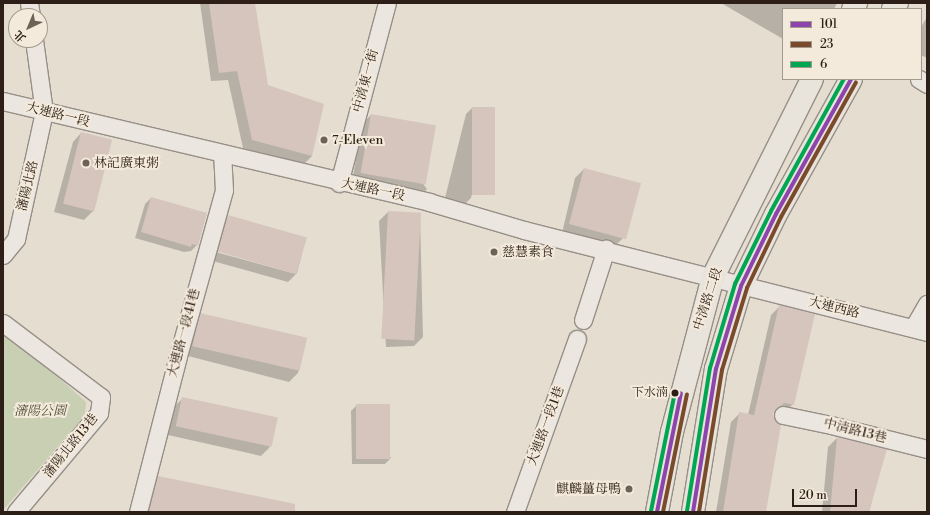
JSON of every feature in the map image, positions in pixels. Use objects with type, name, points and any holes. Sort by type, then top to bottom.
[{"type":"main road","name":"中清路二段","points":[[657,512],[675,419],[712,277],[811,80]]},
{"type":"main road","points":[[693,512],[716,369],[741,286],[776,214],[850,80]]},
{"type":"street","name":"中清東一街","points":[[339,183],[387,3]]},
{"type":"street","points":[[35,48],[44,112]]},
{"type":"street","name":"大連路一段","points":[[3,101],[339,183],[429,202],[524,230],[606,249],[741,286]]},
{"type":"street","name":"瀋陽北路","points":[[3,255],[16,239],[44,112]]},
{"type":"street","name":"大連路一段41巷","points":[[138,512],[180,348],[224,190],[222,154]]},
{"type":"street","points":[[583,320],[606,249]]},
{"type":"street","name":"大連西路","points":[[741,286],[920,330]]},
{"type":"street","points":[[920,330],[927,304]]},
{"type":"street","name":"瀋陽北路13巷","points":[[3,323],[101,397],[99,413],[16,512]]},
{"type":"street","name":"大連路一段1巷","points":[[515,512],[577,339]]},
{"type":"street","name":"中清路13巷","points":[[783,416],[831,424],[927,449]]},
{"type":"green space","name":"瀋陽公園","points":[[3,328],[86,402],[85,415],[3,510]]},
{"type":"building","points":[[209,3],[255,3],[268,85],[324,104],[312,156],[252,140],[237,71],[219,73]]},
{"type":"building","points":[[472,107],[495,107],[495,195],[472,195]]},
{"type":"building","points":[[371,114],[436,125],[426,185],[361,173]]},
{"type":"building","points":[[81,132],[112,140],[94,212],[63,204]]},
{"type":"building","points":[[584,168],[641,183],[626,239],[569,224]]},
{"type":"building","points":[[151,197],[207,213],[198,246],[192,244],[191,247],[141,232]]},
{"type":"building","points":[[388,211],[421,213],[414,341],[381,339]]},
{"type":"building","points":[[228,215],[307,238],[296,274],[218,252]]},
{"type":"building","points":[[779,305],[815,314],[794,405],[784,403],[773,413],[774,418],[781,425],[766,512],[723,512],[739,412],[754,415]]},
{"type":"building","points":[[200,313],[307,338],[300,371],[192,346]]},
{"type":"building","points":[[182,397],[278,417],[272,447],[176,426]]},
{"type":"building","points":[[356,404],[390,404],[390,459],[356,459]]},
{"type":"building","points":[[837,437],[887,449],[869,512],[830,512]]},
{"type":"building","points":[[158,476],[295,504],[295,512],[149,512]]},
{"type":"transit line","name":"6","points":[[687,511],[710,368],[735,284],[771,211],[843,80]]},
{"type":"transit line","name":"101","points":[[693,512],[716,369],[741,286],[776,214],[850,80]]},
{"type":"transit line","name":"23","points":[[699,512],[722,370],[747,288],[781,217],[856,82]]},
{"type":"transit line","name":"6","points":[[651,511],[675,392]]},
{"type":"transit line","name":"101","points":[[657,512],[681,393]]},
{"type":"transit line","name":"23","points":[[663,512],[687,394]]},
{"type":"place","name":"7-Eleven","points":[[324,140]]},
{"type":"place","name":"林記廣東粥","points":[[86,163]]},
{"type":"place","name":"慈慧素食","points":[[494,252]]},
{"type":"place","name":"下水湳","points":[[675,393]]},
{"type":"place","name":"麒麟薑母鴨","points":[[629,489]]}]
